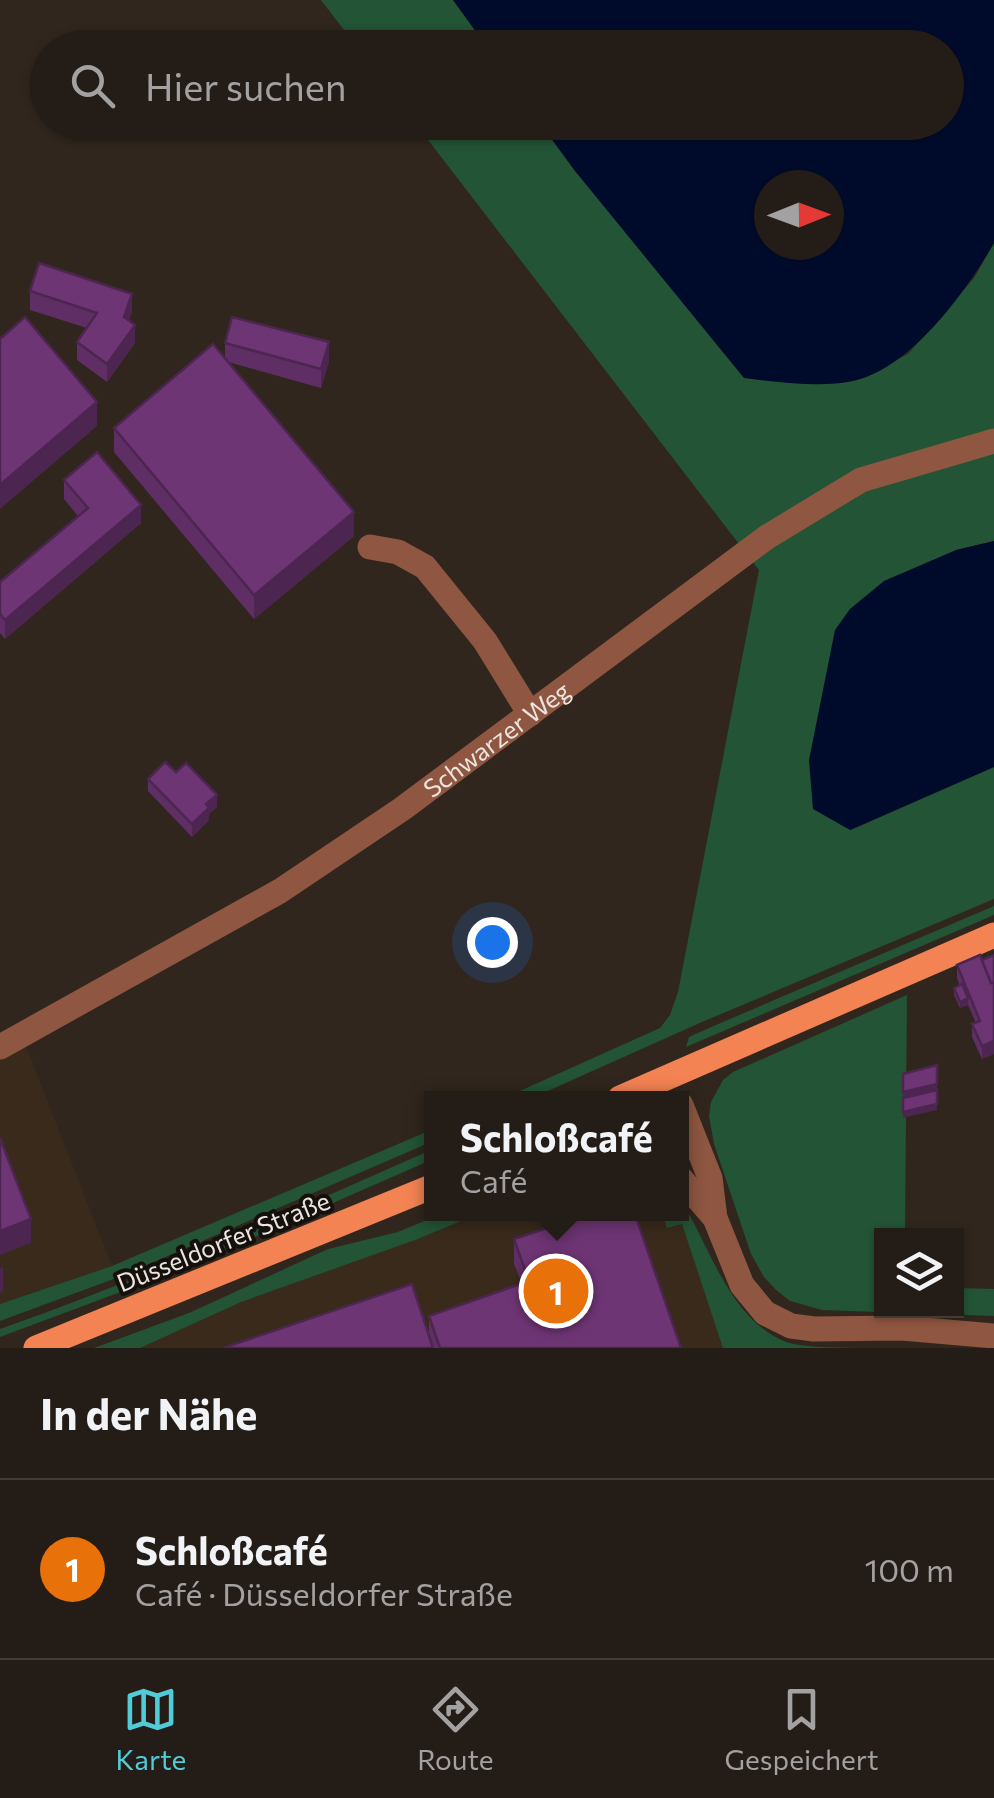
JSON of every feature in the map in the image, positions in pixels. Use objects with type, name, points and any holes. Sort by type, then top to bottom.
[{"type":"main road","points":[[679,1091],[994,935]]},
{"type":"main road","name":"Düsseldorfer Straße","points":[[36,1348],[424,1190]]},
{"type":"street","name":"Schwarzer Weg","points":[[0,1046],[280,891],[402,810],[766,537],[861,480],[994,441]]},
{"type":"street","points":[[370,547],[398,552],[425,567],[485,641],[530,714]]},
{"type":"street","points":[[689,1130],[710,1178],[715,1218],[742,1285],[765,1312],[791,1326],[814,1330],[902,1328],[994,1336]]},
{"type":"street","points":[[689,1188],[715,1218]]},
{"type":"shaded area","points":[[26,1046],[112,1266],[0,1304],[0,1059]]},
{"type":"shaded area","points":[[441,1221],[683,1221],[746,1345],[784,1348],[117,1348]]},
{"type":"green space","points":[[321,0],[453,0],[475,30],[344,30]]},
{"type":"green space","points":[[428,140],[552,140],[575,171],[854,381],[908,354],[974,278],[994,243],[994,541],[956,550],[851,830],[994,767],[994,899],[548,1091],[520,1091],[660,1028],[670,1015],[678,992],[759,570]]},
{"type":"green space","points":[[994,906],[994,915],[686,1047],[689,1037]]},
{"type":"green space","points":[[907,995],[905,1228],[874,1228],[874,1312],[822,1310],[790,1301],[764,1277],[751,1254],[714,1144],[709,1116],[711,1102],[723,1080],[733,1072]]},
{"type":"green space","points":[[424,1133],[424,1145],[119,1277],[0,1321],[0,1304],[112,1266]]},
{"type":"green space","points":[[424,1153],[424,1163],[182,1269],[0,1337],[0,1329],[271,1220]]},
{"type":"green space","points":[[689,1215],[736,1300],[767,1332],[794,1344],[856,1348],[723,1348],[682,1224],[667,1228],[664,1221],[689,1221]]},
{"type":"green space","points":[[424,1221],[461,1221],[241,1302],[140,1348],[94,1348],[189,1313],[328,1249],[398,1232]]},
{"type":"green space","points":[[964,1288],[994,1289],[994,1316],[964,1315]]},
{"type":"water","points":[[453,0],[994,0],[994,243],[968,284],[915,345],[874,374],[827,384],[744,378],[552,140],[964,140],[964,30],[475,30]]},
{"type":"water","points":[[994,541],[994,767],[850,830],[813,809],[809,760],[835,630],[850,609],[884,581],[956,550]]},
{"type":"building","points":[[39,263],[132,294],[124,317],[135,325],[107,364],[77,342],[97,313],[30,291]]},
{"type":"building","points":[[25,317],[97,402],[0,485],[0,339]]},
{"type":"building","points":[[232,317],[329,342],[321,369],[225,343]]},
{"type":"building","points":[[213,344],[354,512],[254,595],[114,428]]},
{"type":"building","points":[[97,452],[141,505],[5,620],[0,614],[0,582],[88,508],[64,480]]},
{"type":"building","points":[[165,762],[176,772],[186,763],[217,795],[192,824],[148,779]]},
{"type":"building","points":[[980,955],[991,983],[994,982],[994,1041],[982,1046],[972,1024],[980,1021],[957,965]]},
{"type":"building","points":[[994,955],[994,982],[991,983],[982,960]]},
{"type":"building","points":[[962,984],[968,998],[960,1002],[954,988]]},
{"type":"building","points":[[937,1065],[937,1084],[903,1092],[903,1074]]},
{"type":"building","points":[[937,1090],[937,1104],[903,1112],[903,1098]]},
{"type":"building","points":[[0,1138],[31,1219],[0,1231]]},
{"type":"building","points":[[569,1221],[637,1221],[681,1348],[440,1348],[429,1316],[529,1281],[514,1239]]},
{"type":"building","points":[[412,1284],[433,1348],[223,1348]]},
{"type":"place","name":"Schloßcafé","points":[[556,1291]]}]
